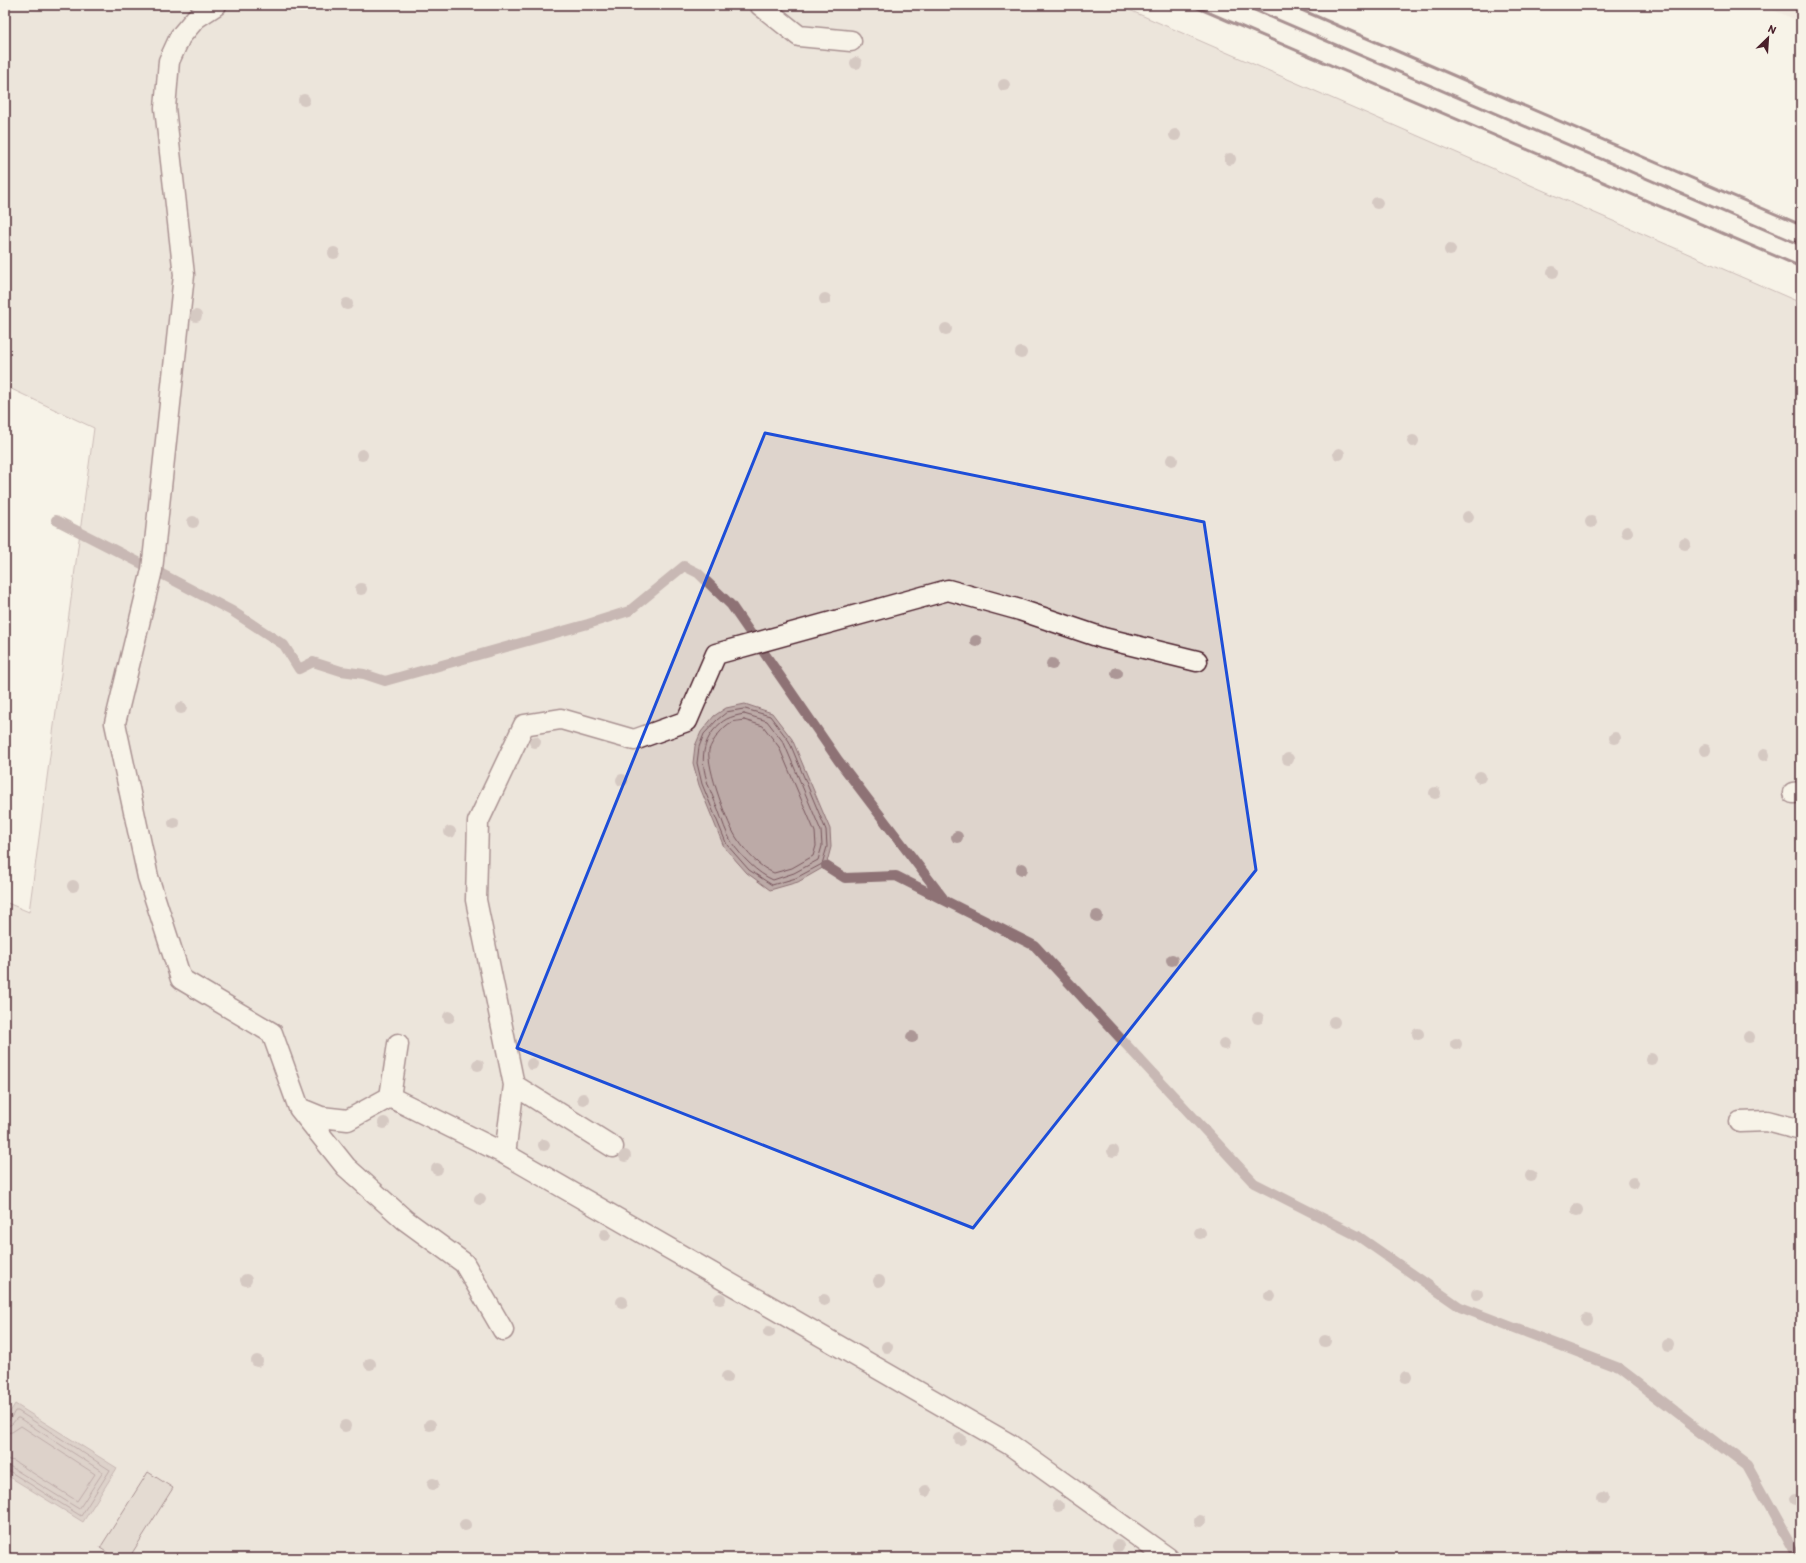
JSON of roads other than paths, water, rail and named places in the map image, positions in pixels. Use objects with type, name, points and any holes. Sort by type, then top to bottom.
[{"type":"lane","points":[[216,5],[196,18],[180,37],[169,61],[165,108],[184,275],[152,570],[115,722],[148,877],[181,979],[272,1033],[299,1108],[346,1167],[405,1220],[464,1263],[502,1330]]},
{"type":"lane","points":[[760,5],[799,36],[850,41]]},
{"type":"lane","points":[[505,1154],[514,1086],[476,900],[478,822],[524,725],[561,719],[634,740],[687,722],[716,654],[948,590],[1020,610],[1103,638],[1197,661]]},
{"type":"lane","points":[[390,1097],[398,1044]]},
{"type":"lane","points":[[514,1086],[613,1147]]},
{"type":"lane","points":[[299,1108],[321,1117],[348,1120],[390,1097]]},
{"type":"lane","points":[[390,1097],[505,1154],[1009,1444],[1168,1558]]},
{"type":"lane","points":[[1740,1122],[1767,1121],[1801,1130]]},
{"type":"water","points":[[745,704],[772,713],[792,739],[830,829],[831,847],[826,866],[798,882],[770,890],[747,873],[724,847],[699,785],[693,763],[695,746],[701,732],[714,716],[726,708]]},
{"type":"water","points":[[15,1404],[117,1468],[83,1522],[5,1474],[5,1420]]},
{"type":"waterway","points":[[56,520],[148,567]]},
{"type":"waterway","points":[[158,572],[232,611],[284,645],[299,669],[313,662],[341,671],[364,674],[385,681],[629,611],[684,566],[698,573],[731,605],[838,760],[943,898]]},
{"type":"waterway","points":[[826,866],[845,878],[896,876],[1035,946],[1254,1183],[1358,1236],[1460,1307],[1619,1368],[1747,1466],[1798,1558]]},
{"type":"railway","points":[[1191,5],[1801,267]]},
{"type":"railway","points":[[1243,5],[1801,245]]},
{"type":"railway","points":[[1290,5],[1801,225]]}]
